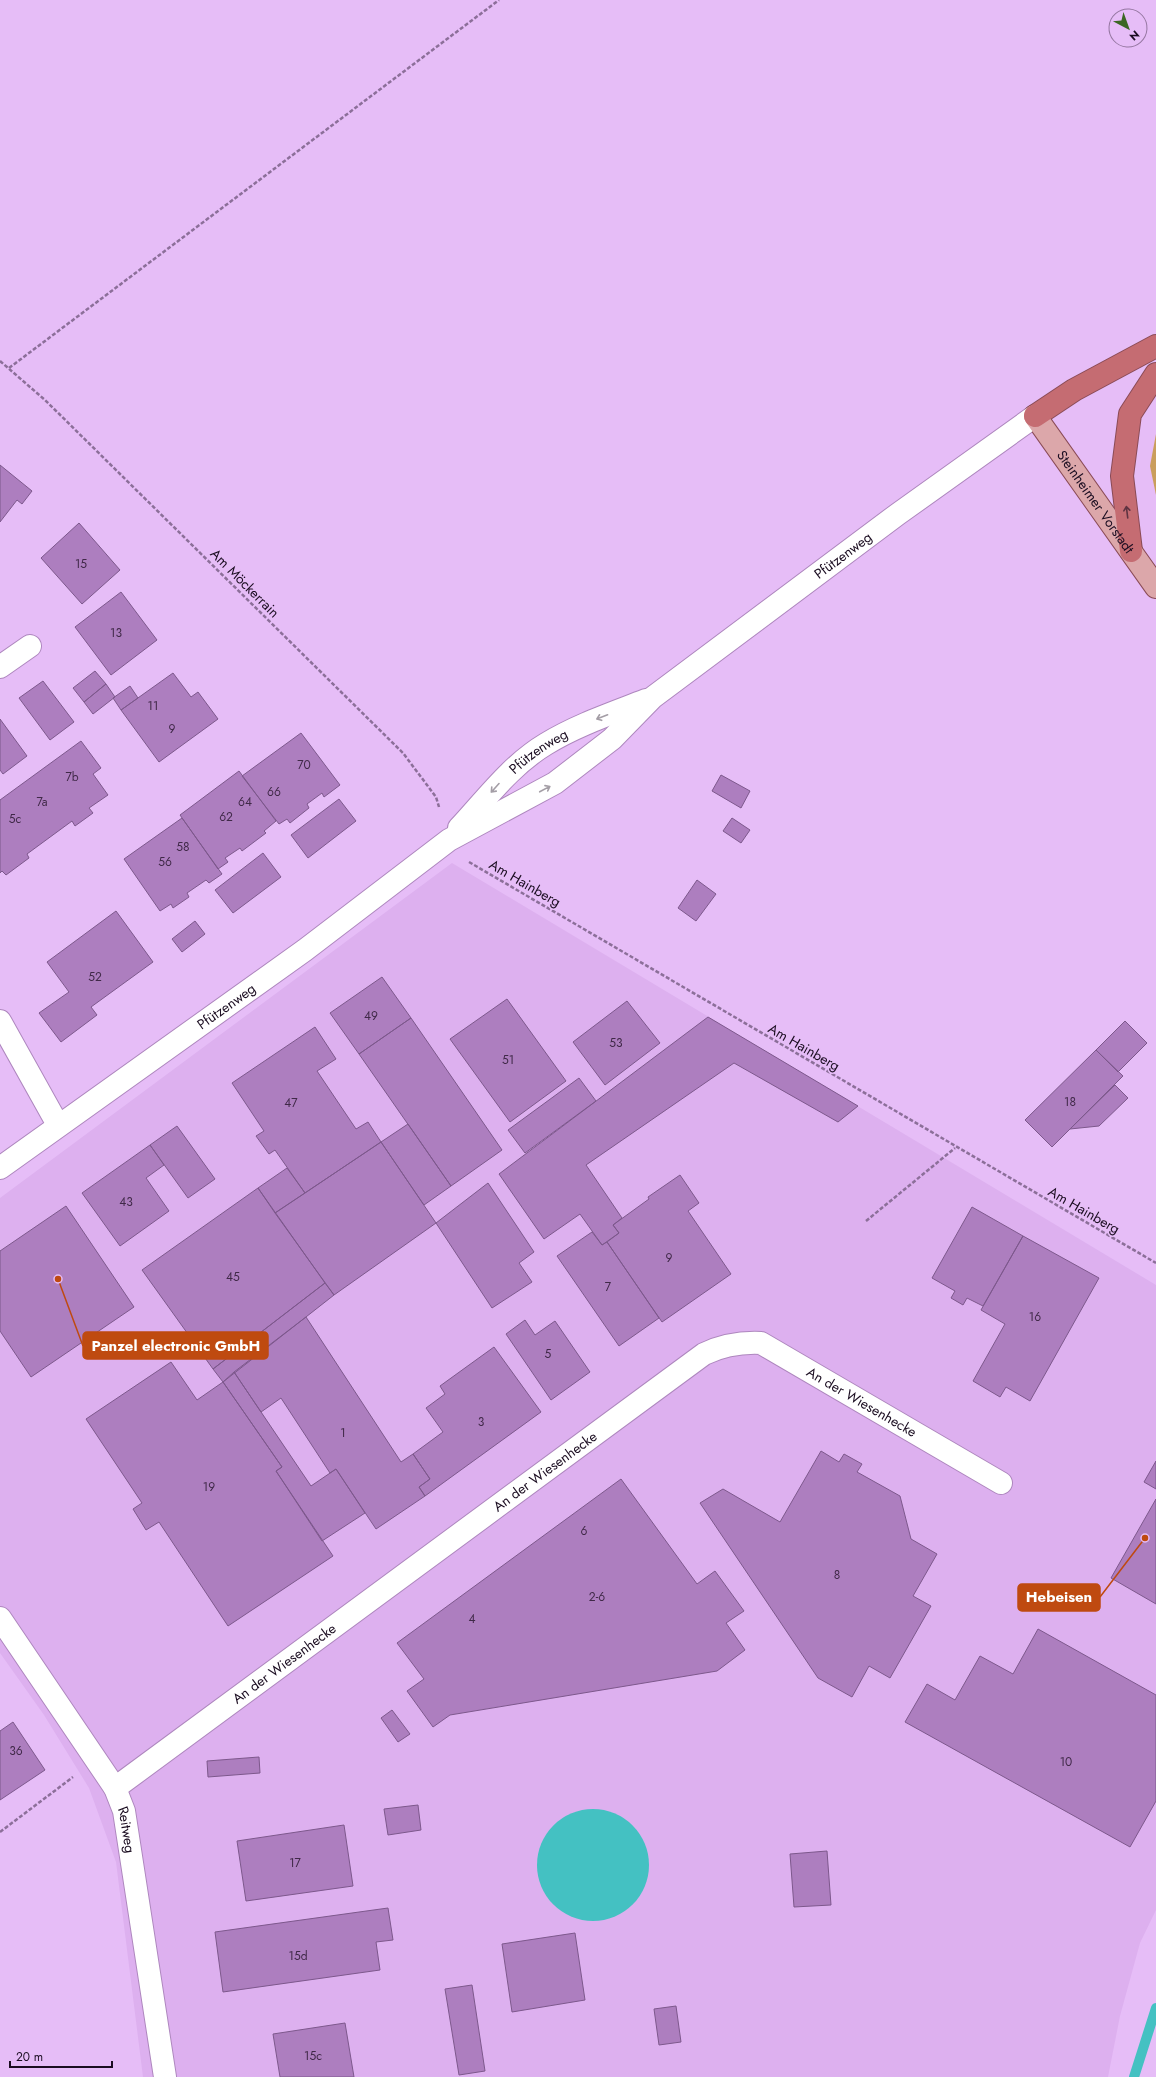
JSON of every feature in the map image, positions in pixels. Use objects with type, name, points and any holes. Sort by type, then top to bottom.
[{"type":"highway","points":[[1035,416],[1074,390],[1156,346]]},
{"type":"highway","points":[[1131,550],[1122,476],[1130,414],[1156,374]]},
{"type":"main road","name":"Steinheimer Vorstadt","points":[[1035,416],[1156,587]]},
{"type":"street","name":"Pfützenweg","points":[[0,1168],[58,1125],[305,950],[448,840],[555,784],[612,739],[652,698],[898,514],[1035,416]]},
{"type":"street","points":[[0,666],[30,646]]},
{"type":"street","name":"Pfützenweg","points":[[448,840],[509,773],[546,744],[590,722],[652,698]]},
{"type":"street","points":[[0,1021],[58,1125]]},
{"type":"street","name":"An der Wiesenhecke","points":[[115,1788],[704,1354],[723,1346],[746,1343],[760,1344],[1002,1483]]},
{"type":"street","name":"Reitweg","points":[[0,1618],[115,1788],[124,1812],[165,2077]]},
{"type":"path","points":[[9,368],[499,0]]},
{"type":"path","name":"Am Möckerrain","points":[[0,361],[45,400],[403,753],[436,797],[448,840]]},
{"type":"path","name":"Am Hainberg","points":[[448,840],[475,866],[955,1148],[1156,1263]]},
{"type":"path","points":[[866,1221],[955,1148]]},
{"type":"path","points":[[0,1832],[97,1760]]},
{"type":"shaded area","points":[[1156,434],[1156,495],[1150,466]]},
{"type":"shaded area","points":[[452,863],[1156,1285],[1156,1910],[1140,1943],[1120,2016],[1108,2077],[143,2077],[116,1862],[89,1788],[44,1715],[0,1653],[0,1198]]},
{"type":"shaded area","points":[[593,1809],[614,1813],[633,1825],[645,1844],[649,1865],[645,1886],[633,1905],[614,1917],[593,1921],[572,1917],[553,1905],[541,1886],[537,1865],[541,1844],[553,1825],[572,1813]]},
{"type":"building","points":[[0,465],[32,491],[22,504],[17,500],[0,522]]},
{"type":"building","points":[[79,523],[120,570],[82,604],[41,558]]},
{"type":"building","points":[[121,592],[157,640],[111,675],[75,627]]},
{"type":"building","points":[[95,671],[106,684],[84,702],[73,688]]},
{"type":"building","points":[[173,673],[191,697],[198,692],[218,719],[159,762],[121,710]]},
{"type":"building","points":[[43,681],[74,722],[50,740],[19,698]]},
{"type":"building","points":[[106,684],[115,697],[93,714],[84,702]]},
{"type":"building","points":[[130,686],[138,698],[121,710],[113,698]]},
{"type":"building","points":[[0,719],[27,756],[3,774],[0,770]]},
{"type":"building","points":[[301,733],[340,785],[324,797],[322,793],[307,804],[309,808],[290,823],[287,819],[279,824],[242,776]]},
{"type":"building","points":[[81,741],[101,768],[93,774],[108,795],[89,808],[93,813],[75,826],[72,821],[27,854],[29,858],[6,875],[2,871],[0,873],[0,800]]},
{"type":"building","points":[[239,771],[276,821],[264,831],[266,833],[242,851],[240,848],[225,858],[228,862],[218,869],[180,815]]},
{"type":"building","points":[[721,775],[750,791],[741,808],[712,791]]},
{"type":"building","points":[[339,799],[356,821],[308,858],[291,835]]},
{"type":"building","points":[[182,818],[222,874],[209,883],[206,880],[187,893],[189,897],[173,908],[171,904],[160,911],[124,859]]},
{"type":"building","points":[[732,818],[750,830],[741,843],[723,831]]},
{"type":"building","points":[[263,853],[281,877],[233,913],[215,890]]},
{"type":"building","points":[[697,880],[716,894],[696,921],[678,908]]},
{"type":"building","points":[[116,911],[153,962],[91,1007],[97,1015],[61,1042],[39,1013],[69,992],[47,962]]},
{"type":"building","points":[[195,921],[205,934],[182,952],[172,939]]},
{"type":"building","points":[[382,977],[411,1018],[359,1054],[330,1013]]},
{"type":"building","points":[[507,999],[566,1081],[510,1122],[450,1039]]},
{"type":"building","points":[[627,1001],[660,1043],[605,1085],[573,1042]]},
{"type":"building","points":[[708,1017],[858,1106],[838,1122],[734,1063],[586,1165],[622,1218],[613,1225],[619,1233],[602,1245],[580,1214],[544,1239],[499,1174]]},
{"type":"building","points":[[411,1018],[502,1150],[451,1186],[359,1054]]},
{"type":"building","points":[[1125,1021],[1147,1043],[1118,1072],[1096,1050]]},
{"type":"building","points":[[315,1027],[336,1059],[317,1071],[356,1129],[368,1122],[381,1142],[305,1193],[275,1150],[269,1154],[256,1136],[264,1131],[232,1083]]},
{"type":"building","points":[[1096,1050],[1123,1076],[1052,1147],[1025,1120]]},
{"type":"building","points":[[579,1078],[596,1101],[525,1153],[508,1130]]},
{"type":"building","points":[[1115,1085],[1128,1098],[1099,1126],[1070,1129]]},
{"type":"building","points":[[408,1124],[451,1186],[424,1205],[381,1142]]},
{"type":"building","points":[[177,1126],[215,1179],[188,1198],[150,1145]]},
{"type":"building","points":[[381,1142],[436,1223],[334,1295],[275,1213]]},
{"type":"building","points":[[150,1145],[164,1165],[146,1178],[169,1211],[120,1246],[82,1193]]},
{"type":"building","points":[[287,1168],[305,1193],[275,1213],[258,1188]]},
{"type":"building","points":[[680,1175],[699,1203],[688,1211],[731,1274],[662,1322],[607,1242],[619,1233],[613,1225],[649,1199],[648,1197]]},
{"type":"building","points":[[488,1183],[534,1252],[519,1263],[532,1282],[492,1308],[436,1223]]},
{"type":"building","points":[[258,1188],[325,1283],[213,1369],[142,1270]]},
{"type":"building","points":[[66,1206],[134,1307],[31,1377],[0,1331],[0,1251]]},
{"type":"building","points":[[972,1207],[1023,1236],[983,1306],[967,1298],[963,1305],[951,1298],[955,1291],[932,1278]]},
{"type":"building","points":[[592,1232],[602,1245],[607,1242],[659,1318],[619,1346],[557,1256]]},
{"type":"building","points":[[1023,1236],[1099,1278],[1030,1401],[1006,1387],[1000,1397],[973,1381],[1005,1324],[981,1310]]},
{"type":"building","points":[[325,1283],[334,1295],[223,1382],[213,1369]]},
{"type":"building","points":[[306,1317],[401,1462],[413,1454],[430,1479],[419,1487],[425,1496],[376,1529],[336,1469],[330,1473],[281,1398],[261,1412],[234,1372]]},
{"type":"building","points":[[525,1320],[535,1335],[555,1321],[590,1372],[551,1400],[506,1334]]},
{"type":"building","points":[[494,1347],[541,1412],[425,1496],[419,1487],[430,1479],[413,1454],[443,1432],[426,1408],[445,1394],[440,1386]]},
{"type":"building","points":[[171,1362],[197,1400],[223,1382],[282,1467],[276,1471],[333,1556],[228,1626],[159,1522],[146,1530],[133,1509],[142,1503],[86,1419]]},
{"type":"building","points":[[234,1372],[311,1486],[336,1469],[365,1513],[322,1541],[276,1471],[282,1467],[223,1382]]},
{"type":"building","points":[[821,1451],[839,1462],[844,1454],[862,1464],[857,1472],[900,1496],[911,1539],[937,1554],[913,1596],[931,1606],[890,1678],[869,1666],[852,1697],[818,1678],[700,1503],[723,1489],[780,1522]]},
{"type":"building","points":[[1156,1461],[1156,1489],[1144,1482]]},
{"type":"building","points":[[621,1479],[697,1584],[715,1571],[744,1611],[726,1623],[745,1650],[717,1671],[450,1715],[433,1727],[407,1691],[424,1679],[397,1643]]},
{"type":"building","points":[[1156,1499],[1156,1604],[1111,1578]]},
{"type":"building","points":[[1038,1629],[1156,1695],[1156,1801],[1130,1847],[905,1722],[927,1684],[955,1700],[980,1656],[1013,1674]]},
{"type":"building","points":[[392,1710],[410,1734],[398,1742],[381,1718]]},
{"type":"building","points":[[13,1722],[45,1770],[0,1800],[0,1731]]},
{"type":"building","points":[[259,1757],[260,1773],[208,1777],[207,1761]]},
{"type":"building","points":[[418,1805],[421,1830],[388,1835],[384,1809]]},
{"type":"building","points":[[344,1825],[353,1886],[246,1901],[237,1841]]},
{"type":"building","points":[[827,1851],[831,1905],[794,1907],[790,1854]]},
{"type":"building","points":[[388,1908],[393,1940],[376,1942],[380,1970],[223,1992],[215,1932]]},
{"type":"building","points":[[575,1933],[585,2000],[512,2012],[502,1944]]},
{"type":"building","points":[[472,1985],[485,2071],[459,2075],[445,1989]]},
{"type":"building","points":[[676,2006],[681,2042],[659,2045],[654,2009]]},
{"type":"building","points":[[345,2023],[354,2077],[280,2077],[273,2034]]},
{"type":"waterway","points":[[1134,2077],[1156,2008]]},
{"type":"place","name":"Panzel electronic GmbH","points":[[58,1279]]},
{"type":"place","name":"Hebeisen","points":[[1145,1538]]}]
